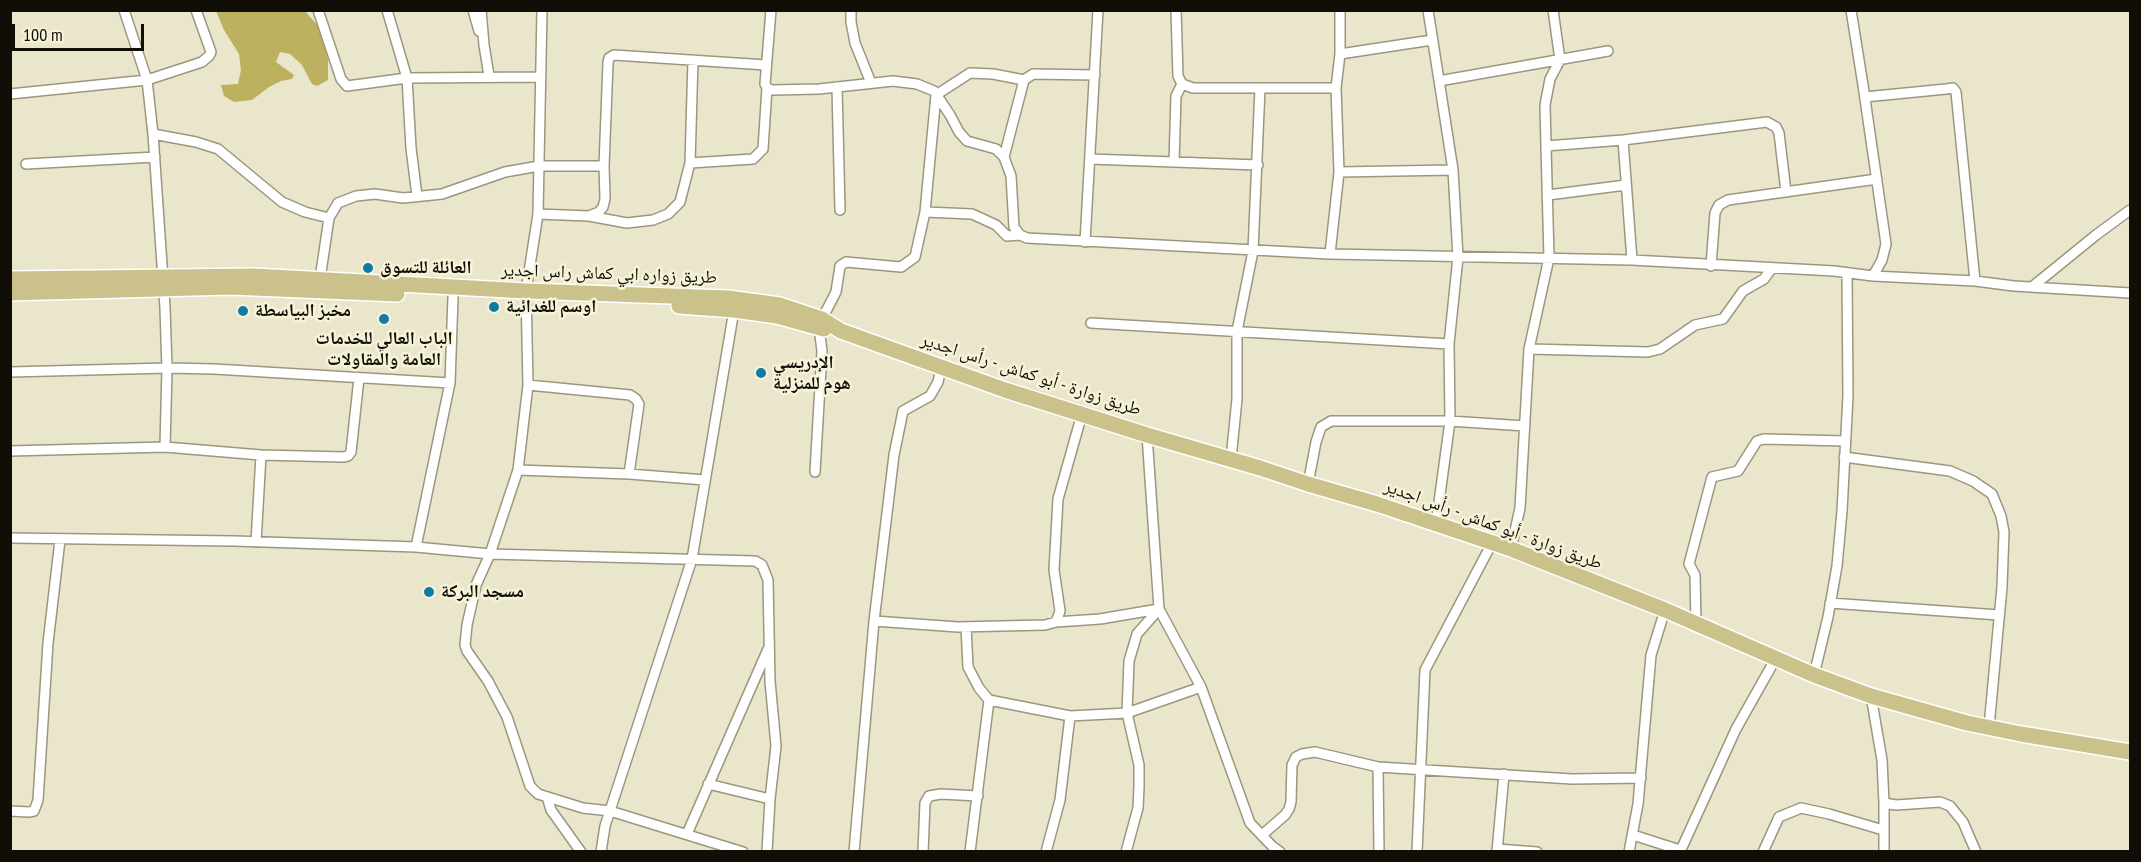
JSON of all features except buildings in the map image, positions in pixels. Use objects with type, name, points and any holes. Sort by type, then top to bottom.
[{"type":"main road","name":"طريق زواره ابي كماش راس اجدير","points":[[10,279],[163,282],[254,276],[320,279],[526,296],[728,298],[841,330]]},
{"type":"main road","points":[[10,293],[163,282],[453,297],[526,296],[596,302],[779,311]]},
{"type":"main road","name":"طريق زوارة - أبو كماش - رأس اجدير","points":[[841,330],[941,368],[1147,435],[1377,504],[1511,549],[1665,610],[1814,675],[1871,696],[1989,728],[2130,752]]},
{"type":"street","points":[[124,10],[147,80],[153,134],[167,368],[165,447]]},
{"type":"street","points":[[11,94],[147,80],[202,62],[211,52],[196,10]]},
{"type":"street","points":[[318,10],[344,84],[347,86],[407,78],[540,77]]},
{"type":"street","points":[[387,10],[407,78],[411,148],[417,196]]},
{"type":"street","points":[[473,10],[484,45]]},
{"type":"street","points":[[481,10],[489,76]]},
{"type":"street","points":[[542,10],[538,214],[526,296],[528,385],[518,470],[490,554],[476,585],[465,645],[507,717],[530,786],[538,794],[583,808],[610,811],[743,852]]},
{"type":"street","points":[[690,163],[753,159],[763,149],[767,88],[765,84],[766,65],[771,10]]},
{"type":"street","points":[[851,10],[855,43],[871,83]]},
{"type":"street","points":[[1085,242],[1098,10]]},
{"type":"street","points":[[1176,10],[1178,76],[1182,84],[1193,88],[1336,88]]},
{"type":"street","points":[[1330,254],[1339,172],[1336,88],[1340,54],[1340,10]]},
{"type":"street","points":[[1428,10],[1453,170],[1458,257],[1449,344],[1450,421],[1436,525]]},
{"type":"street","points":[[1511,549],[1520,508],[1530,348],[1549,258],[1545,105],[1550,79],[1560,60],[1553,10]]},
{"type":"street","points":[[1851,10],[1886,243],[1882,260],[1874,276]]},
{"type":"street","points":[[1340,54],[1432,40]]},
{"type":"street","points":[[1439,81],[1608,51]]},
{"type":"street","points":[[589,216],[603,207],[605,199],[604,166],[609,58],[618,54],[766,65]]},
{"type":"street","points":[[538,214],[589,216],[627,223],[653,220],[668,214],[680,202],[690,163],[693,60]]},
{"type":"street","points":[[936,95],[970,73],[993,74],[1024,80]]},
{"type":"street","points":[[1004,157],[1024,80],[1033,74],[1095,75]]},
{"type":"street","points":[[767,88],[772,90],[837,87],[893,81],[916,84],[934,91],[966,141],[996,149],[1004,157],[1011,176],[1014,227],[1020,235]]},
{"type":"street","points":[[1174,162],[1176,96],[1182,84]]},
{"type":"street","points":[[837,87],[840,210]]},
{"type":"street","points":[[1231,459],[1237,399],[1237,331],[1252,251],[1260,88]]},
{"type":"street","points":[[1865,97],[1946,88],[1953,88],[1956,92],[1976,281]]},
{"type":"street","points":[[814,472],[822,351],[820,324],[836,292],[840,266],[846,262],[901,267],[915,257],[926,212],[936,95]]},
{"type":"street","points":[[1546,146],[1623,140],[1767,122],[1776,127],[1779,133],[1786,192]]},
{"type":"street","points":[[153,134],[196,142],[218,149],[282,202],[305,212],[329,218]]},
{"type":"street","points":[[1623,140],[1632,261]]},
{"type":"street","points":[[26,164],[155,157]]},
{"type":"street","points":[[1090,159],[1258,165]]},
{"type":"street","points":[[320,279],[329,218],[338,203],[356,196],[375,194],[403,198],[442,194],[506,172],[539,166],[604,166]]},
{"type":"street","points":[[1339,172],[1453,170]]},
{"type":"street","points":[[1711,266],[1716,213],[1719,205],[1728,200],[1877,179]]},
{"type":"street","points":[[1548,195],[1626,185]]},
{"type":"street","points":[[2032,287],[2130,210]]},
{"type":"street","points":[[926,212],[972,213],[996,225],[1007,236],[1020,235],[1027,238],[1085,242],[1330,254],[1632,261],[1834,271],[1874,276],[2130,293]]},
{"type":"street","points":[[1530,348],[1648,352],[1660,349],[1695,325],[1723,319],[1743,291],[1764,279],[1772,268]]},
{"type":"street","points":[[1814,675],[1830,603],[1839,544],[1848,396],[1847,273]]},
{"type":"street","points":[[416,547],[450,382],[453,297]]},
{"type":"street","points":[[601,852],[605,826],[692,559],[734,310]]},
{"type":"street","points":[[1091,323],[1449,344]]},
{"type":"street","points":[[10,372],[167,368],[450,382]]},
{"type":"street","points":[[854,852],[874,621],[894,455],[903,411],[930,396],[938,382],[941,368]]},
{"type":"street","points":[[10,452],[165,447],[261,455],[348,456],[351,452],[359,378]]},
{"type":"street","points":[[528,385],[630,395],[636,399],[639,404],[629,474]]},
{"type":"street","points":[[1056,622],[1060,611],[1054,570],[1058,499],[1082,414]]},
{"type":"street","points":[[1308,484],[1316,442],[1324,424],[1331,421],[1450,421],[1525,426]]},
{"type":"street","points":[[1147,435],[1159,609],[1201,687],[1250,823],[1280,852]]},
{"type":"street","points":[[1696,624],[1695,575],[1689,564],[1712,477],[1738,471],[1757,441],[1764,439],[1845,441]]},
{"type":"street","points":[[256,542],[261,455]]},
{"type":"street","points":[[1844,457],[1950,471],[1973,481],[1992,494],[2001,516],[2004,532],[2002,587],[1989,728]]},
{"type":"street","points":[[518,470],[629,474],[705,480]]},
{"type":"street","points":[[10,538],[256,542],[416,547],[490,554],[755,561],[762,565],[768,580],[770,681],[776,746],[767,852]]},
{"type":"street","points":[[10,812],[34,811],[38,800],[48,643],[60,540]]},
{"type":"street","points":[[1417,852],[1425,670],[1492,543]]},
{"type":"street","points":[[1830,603],[1999,615]]},
{"type":"street","points":[[874,621],[966,627],[1045,625],[1159,609]]},
{"type":"street","points":[[1126,852],[1138,808],[1139,787],[1139,765],[1127,713],[1129,662],[1137,634],[1159,609]]},
{"type":"street","points":[[1629,852],[1641,778],[1651,655],[1665,610]]},
{"type":"street","points":[[966,627],[968,667],[979,688],[989,700],[1070,716],[1127,713],[1201,687]]},
{"type":"street","points":[[687,834],[770,644]]},
{"type":"street","points":[[1632,835],[1680,851],[1736,729],[1776,658]]},
{"type":"street","points":[[1871,696],[1882,760],[1884,852]]},
{"type":"street","points":[[970,852],[989,700]]},
{"type":"street","points":[[1046,852],[1060,800],[1070,716]]},
{"type":"street","points":[[1262,836],[1289,809],[1292,765],[1296,757],[1315,752],[1378,767],[1572,778],[1641,778]]},
{"type":"street","points":[[1378,767],[1379,852]]},
{"type":"street","points":[[1504,774],[1497,850],[1537,852]]},
{"type":"street","points":[[708,784],[770,799]]},
{"type":"street","points":[[923,852],[925,803],[929,796],[978,795]]},
{"type":"street","points":[[547,797],[551,810],[581,852]]},
{"type":"street","points":[[1884,803],[1896,805],[1940,802],[1950,806],[1963,822],[1976,852]]},
{"type":"street","points":[[1763,852],[1779,818],[1801,808],[1883,830]]},
{"type":"shaded area","points":[[216,11],[305,11],[318,26],[328,59],[328,80],[317,86],[312,84],[302,65],[290,54],[280,52],[276,62],[294,75],[292,79],[269,87],[252,100],[234,102],[224,96],[221,85],[238,84],[241,70],[239,54],[224,30]]},
{"type":"place","name":"العائلة للتسوق","points":[[368,268]]},
{"type":"place","name":"اوسم للغدائية","points":[[494,307]]},
{"type":"place","name":"مخبز البياسطة","points":[[243,311]]},
{"type":"place","name":"الباب العالي للخدمات العامة والمقاولات","points":[[384,319]]},
{"type":"place","name":"الإدريسي هوم للمنزلية","points":[[761,373]]},
{"type":"place","name":"مسجد البركة","points":[[429,592]]}]
